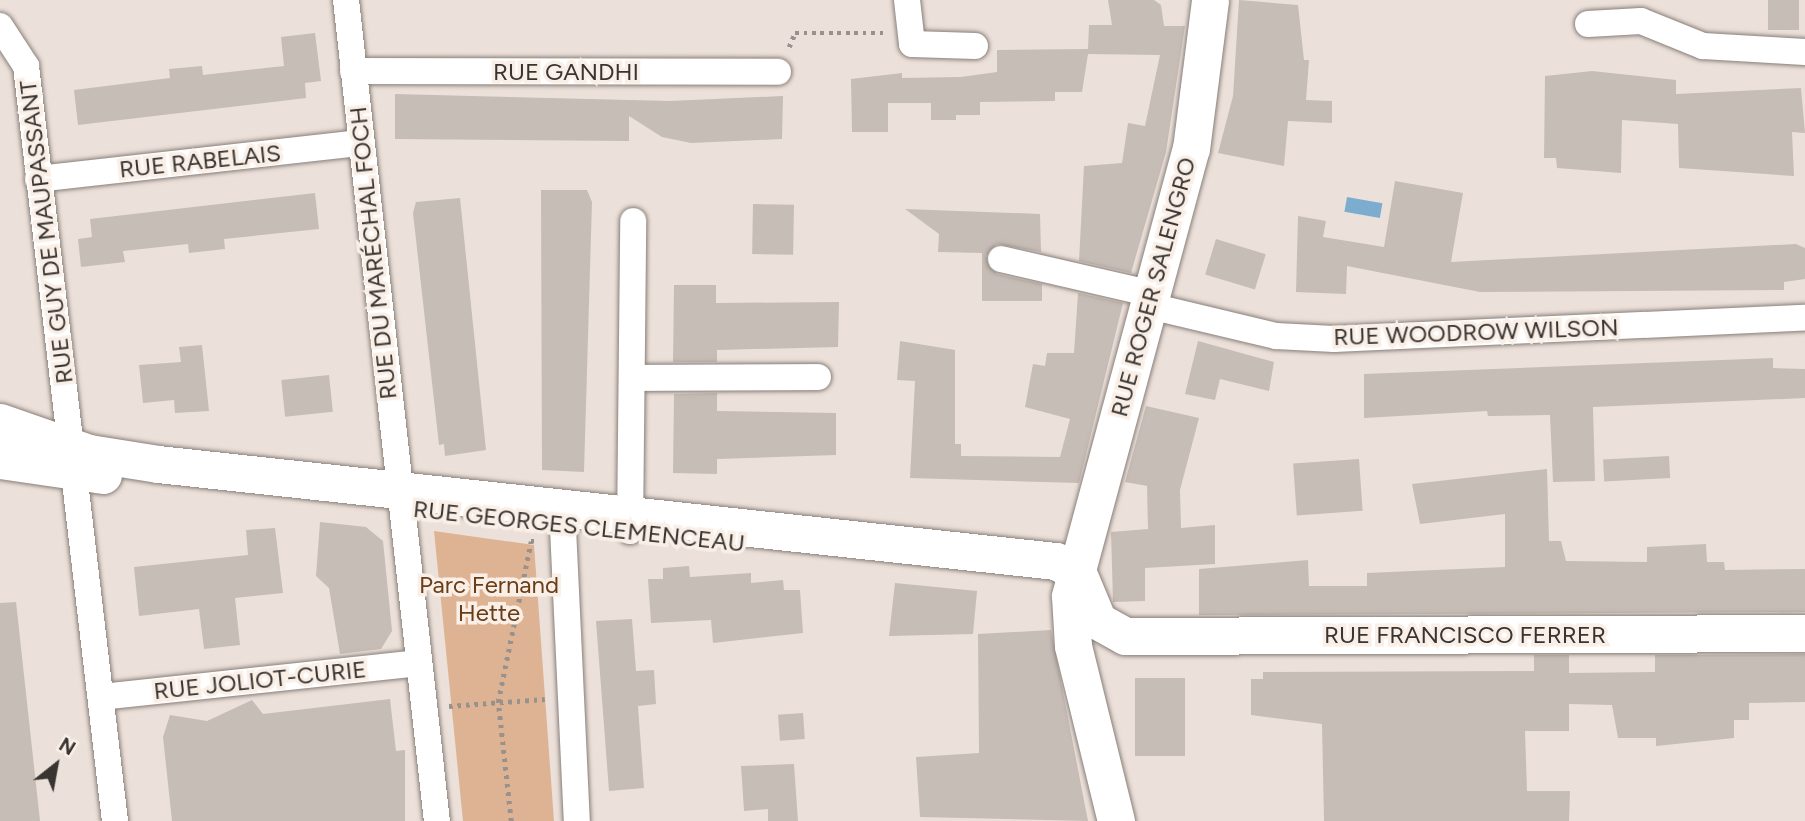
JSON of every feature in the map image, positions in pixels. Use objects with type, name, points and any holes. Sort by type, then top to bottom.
[{"type":"street","name":"RUE DU MARÉCHAL FOCH","points":[[346,0],[437,821]]},
{"type":"street","points":[[908,0],[912,44],[975,46]]},
{"type":"street","name":"RUE ROGER SALENGRO","points":[[1101,740],[1073,646],[1070,606],[1075,569],[1191,149],[1210,0]]},
{"type":"street","points":[[1588,24],[1641,21],[1703,46],[1805,52]]},
{"type":"street","name":"RUE GUY DE MAUPASSANT","points":[[0,26],[26,65],[38,179],[75,459],[115,821]]},
{"type":"street","name":"RUE GANDHI","points":[[353,71],[778,72]]},
{"type":"street","name":"RUE RABELAIS","points":[[38,179],[361,144]]},
{"type":"street","points":[[630,523],[633,221]]},
{"type":"street","name":"RUE WOODROW WILSON","points":[[1000,259],[1276,336],[1334,339],[1805,318]]},
{"type":"street","points":[[632,379],[818,377]]},
{"type":"street","points":[[0,422],[75,459]]},
{"type":"street","points":[[0,460],[75,459]]},
{"type":"street","name":"RUE GEORGES CLEMENCEAU","points":[[75,459],[400,497],[563,524],[630,523],[1044,559],[1075,569]]},
{"type":"street","name":"RUE GEORGES CLEMENCEAU","points":[[630,523],[1030,577],[1054,587],[1070,606]]},
{"type":"street","points":[[563,524],[577,821]]},
{"type":"street","points":[[1075,569],[1098,621],[1125,636]]},
{"type":"street","name":"RUE FRANCISCO FERRER","points":[[1125,636],[1805,633]]},
{"type":"street","name":"RUE ROGER SALENGRO","points":[[1116,821],[1101,740],[1095,662],[1109,643],[1125,636]]},
{"type":"street","name":"RUE JOLIOT-CURIE","points":[[101,697],[418,663]]},
{"type":"path","points":[[778,72],[794,33],[884,33],[912,44]]},
{"type":"path","points":[[511,821],[498,702],[531,541],[563,524]]},
{"type":"path","points":[[424,708],[570,697]]},
{"type":"green space","name":"Parc Fernand Hette","points":[[434,531],[534,545],[554,821],[463,821]]},
{"type":"water","points":[[1347,197],[1382,203],[1380,218],[1344,212]]},
{"type":"building","points":[[1108,0],[1154,0],[1161,5],[1164,26],[1185,26],[1166,152],[1131,273],[1079,261],[1084,166],[1122,163],[1128,123],[1145,126],[1160,55],[1088,54],[1082,92],[1055,92],[1055,101],[980,102],[980,115],[956,115],[956,120],[931,120],[931,103],[888,103],[888,132],[852,132],[851,79],[902,73],[902,78],[961,77],[997,72],[997,50],[1088,49],[1089,25],[1112,25]]},
{"type":"building","points":[[1239,0],[1298,5],[1304,60],[1309,60],[1306,100],[1332,101],[1332,123],[1288,121],[1284,166],[1218,153],[1233,96]]},
{"type":"building","points":[[1768,0],[1799,0],[1799,30],[1768,30]]},
{"type":"building","points":[[315,33],[321,81],[305,83],[306,98],[78,125],[74,90],[170,78],[169,69],[202,66],[203,75],[284,66],[281,37]]},
{"type":"building","points":[[1592,71],[1676,80],[1676,94],[1801,88],[1805,133],[1792,132],[1794,176],[1679,168],[1678,124],[1622,120],[1621,173],[1557,168],[1556,158],[1544,158],[1545,76]]},
{"type":"building","points":[[395,94],[670,101],[783,96],[782,139],[691,143],[662,137],[629,116],[629,141],[395,139]]},
{"type":"building","points":[[1395,181],[1463,193],[1451,262],[1796,244],[1805,248],[1805,279],[1784,282],[1784,290],[1480,292],[1347,266],[1346,294],[1296,292],[1298,216],[1326,221],[1323,237],[1384,247]]},
{"type":"building","points":[[541,190],[587,190],[592,202],[584,472],[542,470]]},
{"type":"building","points":[[315,193],[319,229],[224,239],[225,249],[189,253],[188,244],[123,251],[125,262],[81,267],[78,239],[92,237],[90,219]]},
{"type":"building","points":[[460,198],[486,450],[445,456],[444,444],[439,445],[413,213],[416,202]]},
{"type":"building","points":[[753,204],[794,205],[793,255],[752,254]]},
{"type":"building","points":[[905,209],[1040,214],[1041,252],[997,244],[986,256],[997,274],[1042,284],[1042,301],[982,301],[982,253],[938,252],[939,234]]},
{"type":"building","points":[[1216,239],[1266,254],[1255,290],[1205,274]]},
{"type":"building","points":[[674,285],[716,285],[716,303],[839,302],[838,347],[717,350],[717,362],[673,362]]},
{"type":"building","points":[[1078,293],[1123,303],[1079,483],[910,478],[915,381],[897,380],[900,341],[955,350],[955,444],[961,444],[961,456],[1060,457],[1070,419],[1025,407],[1033,364],[1045,366],[1047,353],[1074,353]]},
{"type":"building","points":[[1198,341],[1274,362],[1269,391],[1220,379],[1215,400],[1185,394]]},
{"type":"building","points":[[202,345],[209,411],[175,413],[174,400],[143,403],[139,365],[181,362],[179,347]]},
{"type":"building","points":[[1773,358],[1773,368],[1805,369],[1805,398],[1593,407],[1595,481],[1553,482],[1550,415],[1488,416],[1487,411],[1364,418],[1364,374]]},
{"type":"building","points":[[329,375],[333,412],[285,417],[281,380]]},
{"type":"building","points":[[717,393],[717,411],[836,413],[836,455],[717,459],[717,474],[673,473],[674,394]]},
{"type":"building","points":[[1146,406],[1199,418],[1180,490],[1181,528],[1215,525],[1215,564],[1145,568],[1145,601],[1113,602],[1111,532],[1148,529],[1147,486],[1125,482]]},
{"type":"building","points":[[1669,456],[1670,478],[1604,481],[1603,459]]},
{"type":"building","points":[[1359,459],[1363,511],[1297,515],[1293,464]]},
{"type":"building","points":[[1547,469],[1549,541],[1561,541],[1566,561],[1647,562],[1647,547],[1706,544],[1707,562],[1724,562],[1725,570],[1805,569],[1805,612],[1199,615],[1199,569],[1308,560],[1309,586],[1367,586],[1367,573],[1505,567],[1505,514],[1420,524],[1412,484]]},
{"type":"building","points":[[320,522],[366,527],[383,541],[392,631],[381,649],[340,654],[329,588],[316,576]]},
{"type":"building","points":[[275,528],[283,593],[235,598],[240,645],[204,649],[199,609],[139,616],[134,567],[248,555],[246,530]]},
{"type":"building","points":[[689,566],[690,577],[751,573],[751,583],[783,580],[784,590],[800,590],[803,633],[713,643],[711,620],[651,623],[648,579],[663,579],[663,568]]},
{"type":"building","points":[[895,583],[977,591],[973,634],[889,636]]},
{"type":"building","points":[[16,602],[40,821],[0,821],[0,603]]},
{"type":"building","points":[[632,619],[636,671],[654,670],[656,704],[638,706],[644,788],[609,791],[596,621]]},
{"type":"building","points":[[1051,630],[1088,821],[920,817],[916,757],[979,753],[978,634]]},
{"type":"building","points":[[1805,654],[1805,702],[1749,703],[1749,720],[1734,720],[1734,738],[1656,746],[1656,738],[1618,738],[1612,705],[1569,704],[1569,731],[1525,731],[1527,791],[1570,791],[1569,821],[1324,821],[1322,724],[1251,715],[1251,679],[1263,679],[1263,672],[1534,671],[1534,655],[1569,655],[1569,673],[1655,672],[1655,655]]},
{"type":"building","points":[[1135,678],[1185,678],[1185,756],[1135,756]]},
{"type":"building","points":[[390,699],[396,751],[405,750],[405,821],[172,821],[163,737],[170,715],[207,721],[252,700],[263,714]]},
{"type":"building","points":[[803,713],[805,739],[780,741],[778,715]]},
{"type":"building","points":[[794,764],[798,821],[768,821],[768,809],[744,811],[741,766]]}]
